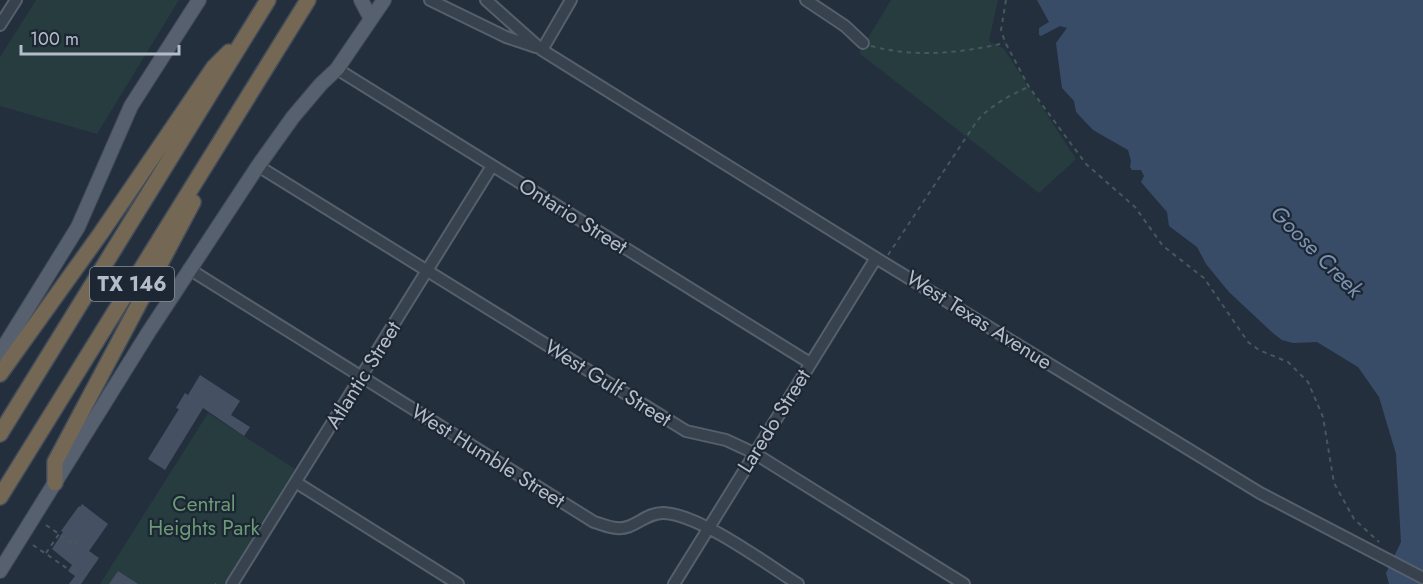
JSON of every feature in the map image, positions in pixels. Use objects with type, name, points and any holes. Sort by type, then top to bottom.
[{"type":"highway","name":"TX 146","points":[[0,434],[268,0]]},
{"type":"highway","name":"TX 146","points":[[0,497],[304,6]]},
{"type":"highway","points":[[0,374],[101,233],[214,67],[246,35]]},
{"type":"highway","points":[[55,483],[55,462],[263,72]]},
{"type":"main road","points":[[0,353],[78,227],[131,106],[199,0]]},
{"type":"main road","points":[[361,0],[371,19]]},
{"type":"main road","points":[[0,571],[189,269],[258,166],[293,117],[337,69],[384,0]]},
{"type":"street","points":[[0,25],[16,0]]},
{"type":"street","name":"West Texas Avenue","points":[[430,0],[507,37],[542,50]]},
{"type":"street","name":"West Texas Avenue","points":[[486,0],[542,50],[880,260],[1260,493],[1423,578]]},
{"type":"street","points":[[542,50],[571,0]]},
{"type":"street","points":[[806,0],[845,26],[863,43]]},
{"type":"street","name":"Ontario Street","points":[[337,69],[810,363]]},
{"type":"street","name":"West Gulf Street","points":[[258,166],[686,431],[726,441],[754,453],[964,584]]},
{"type":"street","name":"Atlantic Street","points":[[232,584],[297,483],[492,166]]},
{"type":"street","name":"Laredo Street","points":[[674,584],[810,363],[880,260]]},
{"type":"street","name":"West Humble Street","points":[[189,269],[594,522],[619,529],[633,525],[653,513],[665,513],[694,521],[798,584]]},
{"type":"street","points":[[297,483],[458,584]]},
{"type":"path","points":[[1006,0],[1001,30],[1005,42],[1029,87],[1086,164],[1135,207],[1164,246],[1204,278],[1248,342],[1259,350],[1288,362],[1308,382],[1323,417],[1332,460],[1334,483],[1354,519],[1381,544],[1376,554]]},
{"type":"path","points":[[863,43],[905,52],[931,54],[959,52],[1005,42]]},
{"type":"path","points":[[880,260],[981,116],[1004,99],[1029,87]]},
{"type":"path","points":[[46,525],[75,545],[80,538]]},
{"type":"path","points":[[46,553],[59,534]]},
{"type":"path","points":[[33,545],[68,568]]},
{"type":"green space","points":[[36,0],[179,0],[97,134],[0,106],[0,57]]},
{"type":"green space","points":[[891,0],[998,0],[989,41],[1004,49],[1076,159],[1039,193],[859,53]]},
{"type":"green space","name":"Central Heights Park","points":[[208,413],[295,469],[224,584],[100,584]]},
{"type":"water","name":"Goose Creek","points":[[1037,0],[1423,0],[1423,584],[1389,584],[1386,573],[1401,542],[1396,454],[1379,397],[1358,367],[1317,342],[1293,343],[1282,340],[1274,334],[1229,292],[1206,264],[1197,247],[1169,226],[1167,212],[1141,182],[1144,176],[1141,170],[1132,170],[1130,167],[1128,150],[1093,130],[1076,112],[1074,101],[1062,88],[1056,43],[1067,28],[1060,26],[1039,35],[1039,28],[1049,22]]},
{"type":"building","points":[[200,375],[240,401],[231,415],[250,427],[244,436],[203,408],[165,470],[148,459],[179,409],[176,408],[185,393],[188,395]]},
{"type":"building","points":[[82,504],[108,524],[89,551],[99,558],[81,584],[69,584],[75,576],[68,571],[72,565],[52,549],[63,532],[61,531]]},
{"type":"building","points":[[118,571],[138,584],[109,584]]}]
